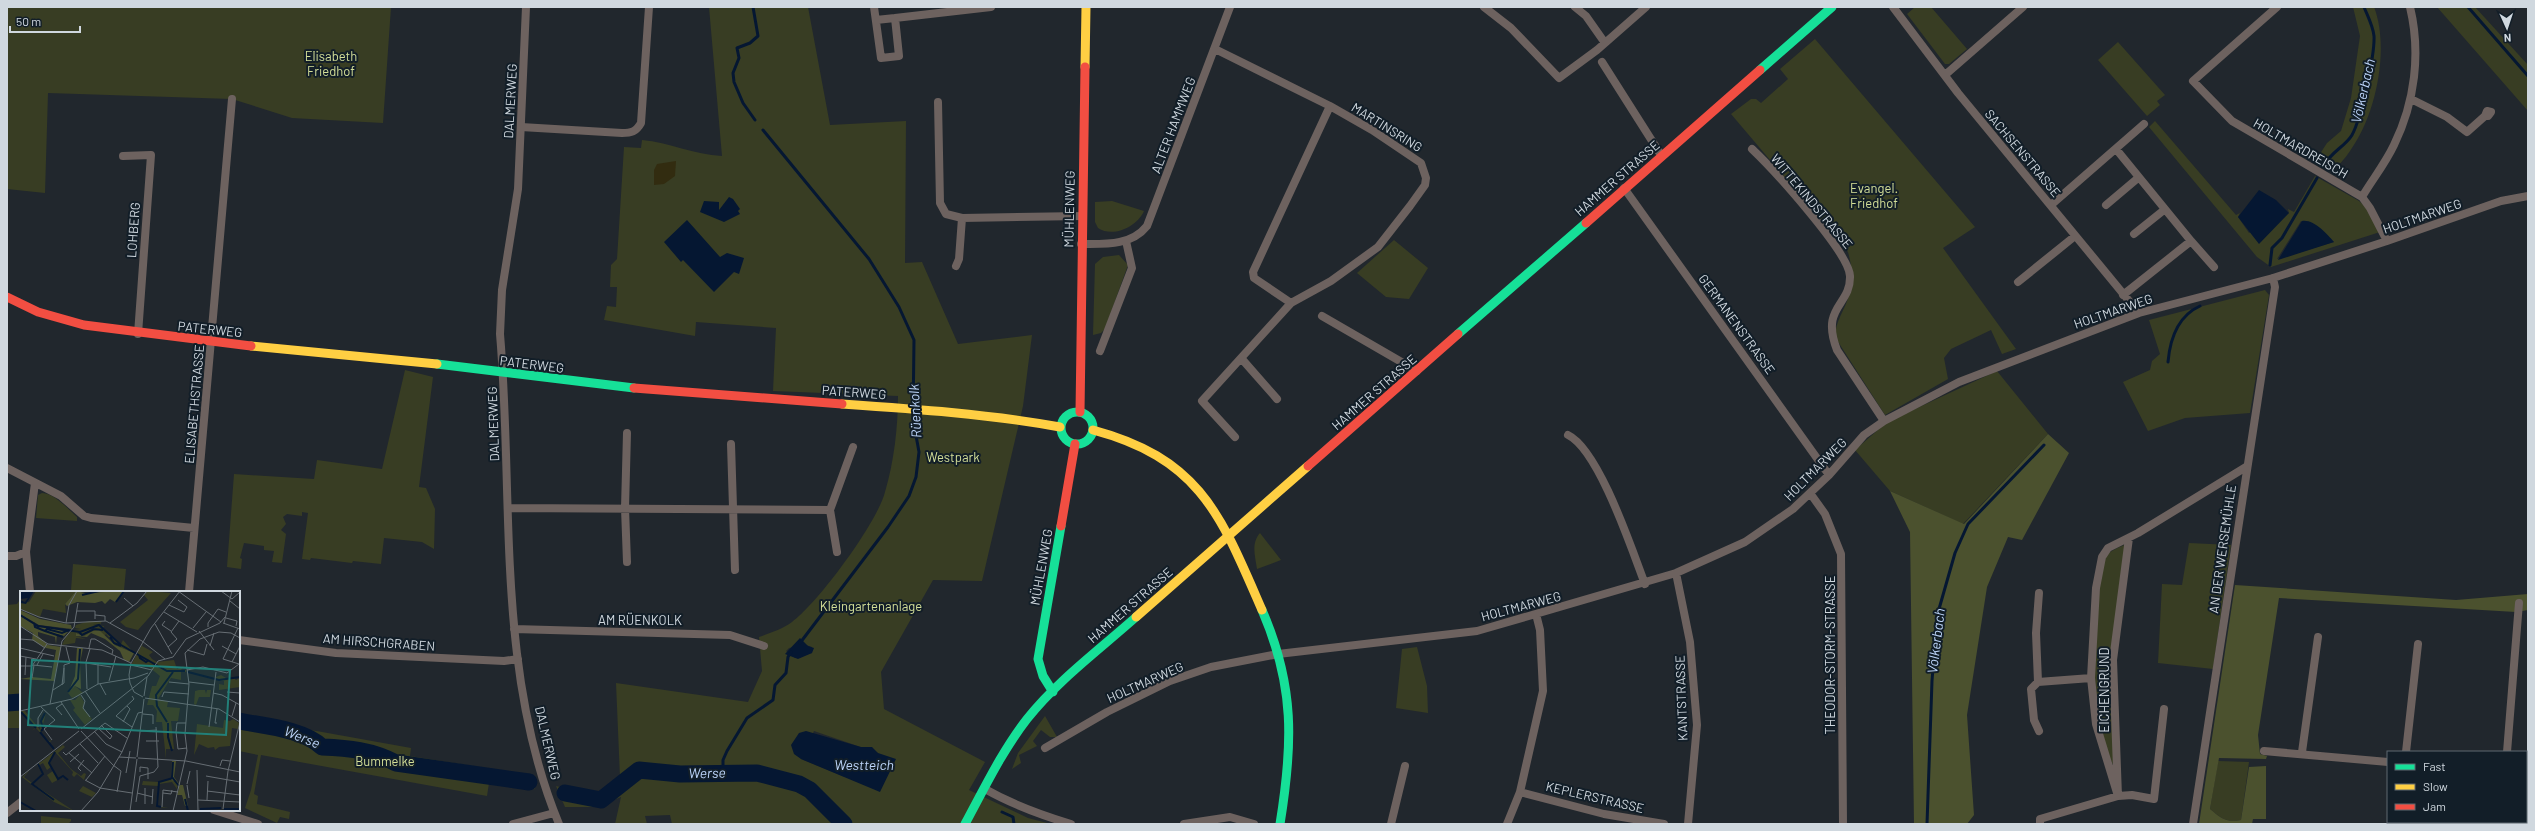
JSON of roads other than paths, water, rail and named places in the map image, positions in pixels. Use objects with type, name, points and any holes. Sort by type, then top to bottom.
[{"type":"main road","name":"MÜHLENWEG","points":[[1080,412],[1081,244],[1086,7]]},
{"type":"main road","name":"HAMMER STRASSE","points":[[965,824],[1018,732],[1037,707],[1137,616],[1661,155],[1832,7]]},
{"type":"main road","name":"PATERWEG","points":[[7,297],[38,312],[84,325],[138,334],[212,343],[368,356],[503,374],[672,393],[932,410],[1010,418],[1060,427]]},
{"type":"main road","points":[[1074,411],[1080,412],[1089,416],[1093,430],[1085,442],[1075,444],[1063,437],[1060,427],[1065,416],[1074,411]]},
{"type":"main road","points":[[1093,430],[1137,444],[1152,451],[1177,470],[1206,497],[1229,536],[1258,601],[1278,654],[1289,702],[1291,757],[1280,824]]},
{"type":"main road","name":"MÜHLENWEG","points":[[1053,692],[1042,676],[1038,658],[1075,444]]},
{"type":"street","name":"DALMERWEG","points":[[526,7],[517,202],[501,301],[500,334],[514,630],[537,761],[559,824]]},
{"type":"street","points":[[521,128],[622,134],[632,133],[638,129],[641,123],[649,7]]},
{"type":"street","points":[[874,7],[881,58],[899,56],[895,18]]},
{"type":"street","points":[[876,20],[991,7]]},
{"type":"street","name":"ALTER HAMMWEG","points":[[1081,244],[1126,241],[1136,237],[1147,226],[1230,7]]},
{"type":"street","points":[[1484,7],[1511,28],[1559,78],[1605,43],[1644,8]]},
{"type":"street","points":[[1575,7],[1586,16],[1605,43]]},
{"type":"street","name":"SACHSENSTRASSE","points":[[1892,7],[1945,75],[2138,313]]},
{"type":"street","points":[[1945,75],[2023,7]]},
{"type":"street","name":"HOLTMARDREISCH","points":[[2277,7],[2193,81],[2232,121],[2362,197],[2370,208],[2387,242]]},
{"type":"street","points":[[2362,197],[2394,145],[2411,99],[2415,58],[2410,7]]},
{"type":"street","name":"MARTINSRING","points":[[1215,49],[1330,106],[1422,163],[1425,170],[1425,185],[1395,227],[1366,257],[1331,281],[1291,303],[1202,401],[1235,437]]},
{"type":"street","points":[[1602,62],[1661,155]]},
{"type":"street","name":"ELISABETHSTRASSE","points":[[189,591],[212,343],[232,99]]},
{"type":"street","points":[[2411,99],[2447,117],[2467,132],[2484,116]]},
{"type":"street","points":[[938,102],[940,203],[946,214],[962,218],[1082,216]]},
{"type":"street","points":[[1291,303],[1254,278],[1253,272],[1330,106]]},
{"type":"street","points":[[2051,205],[2144,124]]},
{"type":"street","name":"WITTEKINDSTRASSE","points":[[1752,149],[1769,166],[1844,256],[1850,276],[1849,284],[1832,320],[1833,338],[1837,350],[1884,421]]},
{"type":"street","points":[[2116,149],[2164,210],[2214,267]]},
{"type":"street","name":"LOHBERG","points":[[123,156],[151,156],[138,334]]},
{"type":"street","points":[[2106,205],[2138,178]]},
{"type":"street","name":"GERMANENSTRASSE","points":[[1624,188],[1829,475]]},
{"type":"street","name":"HOLTMARWEG","points":[[1045,748],[1108,712],[1170,681],[1211,668],[1278,654],[1477,631],[1645,584],[1676,573],[1745,542],[1793,509],[1829,475],[1864,435],[1884,421],[1965,380],[2138,313],[2273,278],[2387,242],[2501,201],[2528,196]]},
{"type":"street","points":[[2134,234],[2164,210]]},
{"type":"street","points":[[956,266],[960,259],[962,218]]},
{"type":"street","points":[[2018,282],[2075,236]]},
{"type":"street","points":[[1100,351],[1132,268],[1126,241]]},
{"type":"street","points":[[2123,295],[2191,242]]},
{"type":"street","name":"AN DER WERSEMÜHLE","points":[[2192,824],[2246,467],[2275,288],[2273,278]]},
{"type":"street","points":[[1322,316],[1417,371]]},
{"type":"street","points":[[1241,358],[1277,399]]},
{"type":"street","points":[[627,433],[624,508],[627,562]]},
{"type":"street","points":[[1568,435],[1578,440],[1606,487],[1645,584]]},
{"type":"street","points":[[731,444],[735,570]]},
{"type":"street","points":[[837,552],[830,510],[853,447]]},
{"type":"street","name":"EICHENGRUND","points":[[2118,796],[2096,724],[2091,678],[2096,588],[2102,557],[2108,548],[2129,538],[2246,467]]},
{"type":"street","points":[[7,468],[61,496],[84,516],[91,518],[194,528]]},
{"type":"street","points":[[30,591],[26,552],[35,483]]},
{"type":"street","name":"THEODOR-STORM-STRASSE","points":[[1810,493],[1825,514],[1841,554],[1843,824]]},
{"type":"street","points":[[508,508],[830,510]]},
{"type":"street","name":"EICHENGRUND","points":[[2118,796],[2113,660],[2129,538]]},
{"type":"street","points":[[7,556],[16,556],[26,552]]},
{"type":"street","name":"KANTSTRASSE","points":[[1676,573],[1690,642],[1697,725],[1688,824]]},
{"type":"street","points":[[2038,593],[2036,633],[2038,682],[2031,689],[2034,720],[2039,730]]},
{"type":"street","points":[[2507,751],[2519,603]]},
{"type":"street","points":[[1507,824],[1520,792],[1543,691],[1540,630],[1536,614]]},
{"type":"street","name":"AM RÜENKOLK","points":[[514,630],[730,635],[764,646]]},
{"type":"street","points":[[2302,752],[2318,637]]},
{"type":"street","name":"AM HIRSCHGRABEN","points":[[240,640],[336,653],[504,661],[518,659]]},
{"type":"street","points":[[2406,751],[2418,644]]},
{"type":"street","name":"EICHENGRUND","points":[[2038,682],[2091,678]]},
{"type":"street","points":[[2040,822],[2118,796],[2132,795],[2154,799],[2164,709]]},
{"type":"street","points":[[2264,751],[2302,752],[2364,761],[2387,762]]},
{"type":"street","points":[[1391,824],[1405,766]]},
{"type":"street","points":[[985,789],[1007,802],[1039,815],[1071,824]]},
{"type":"street","name":"KEPLERSTRASSE","points":[[1520,792],[1604,814],[1664,824]]},
{"type":"street","points":[[7,813],[20,803]]},
{"type":"street","points":[[217,811],[258,824]]},
{"type":"street","points":[[513,824],[554,813]]},
{"type":"street","points":[[1184,824],[1230,817],[1254,824]]},
{"type":"water","points":[[2259,190],[2276,200],[2289,213],[2259,244],[2238,217]]},
{"type":"water","points":[[729,197],[733,199],[740,209],[738,211],[740,214],[724,222],[700,212],[704,201],[719,202],[719,210]]},
{"type":"water","points":[[687,220],[720,257],[727,253],[744,258],[739,274],[734,272],[714,292],[683,260],[681,262],[664,242]]},
{"type":"water","points":[[2302,221],[2311,222],[2316,225],[2334,242],[2278,260]]},
{"type":"water","points":[[800,638],[808,646],[814,648],[812,653],[798,659],[785,654]]},
{"type":"water","name":"Westteich","points":[[806,731],[861,747],[872,747],[878,753],[896,759],[880,792],[801,759],[794,754],[791,745],[799,733]]},
{"type":"waterway","name":"Rüenkolk","points":[[753,7],[758,36],[750,43],[737,48],[739,58],[733,73],[734,82],[743,103],[755,120]]},
{"type":"waterway","name":"Völkerbach","points":[[2324,166],[2330,157],[2346,143],[2352,135],[2356,127],[2363,101],[2374,45],[2373,32],[2364,7]]},
{"type":"waterway","points":[[2468,7],[2528,76]]},
{"type":"waterway","name":"Rüenkolk","points":[[763,130],[869,259],[899,307],[914,340],[913,419],[919,452],[916,477],[909,496],[888,527],[800,643]]},
{"type":"waterway","name":"Völkerbach","points":[[2270,265],[2272,248],[2282,238],[2317,178]]},
{"type":"waterway","name":"Völkerbach","points":[[2168,362],[2176,329],[2192,310],[2200,306]]},
{"type":"waterway","name":"Völkerbach","points":[[1927,824],[1932,681],[1937,616],[1955,553],[1968,524],[2044,445]]},
{"type":"waterway","name":"Rüenkolk","points":[[723,772],[723,760],[747,718],[773,700],[775,685],[786,673],[788,657],[791,652]]},
{"type":"waterway","name":"Werse","points":[[7,703],[20,702]]},
{"type":"waterway","name":"Werse","points":[[240,721],[294,732],[305,736],[322,747],[360,750],[378,755],[396,763],[529,782]]},
{"type":"waterway","name":"Werse","points":[[565,793],[601,800],[639,770],[680,774],[757,773],[799,784],[810,790],[844,824]]},
{"type":"waterway","points":[[1002,812],[1013,817],[1014,824]]},
{"type":"park label","name":"Elisabeth Friedhof","points":[[331,64]]},
{"type":"park label","name":"Evangel. Friedhof","points":[[1874,196]]},
{"type":"park label","name":"Westpark","points":[[953,457]]},
{"type":"park label","name":"Kleingartenanlage","points":[[871,606]]},
{"type":"park label","name":"Bummelke","points":[[385,761]]}]
